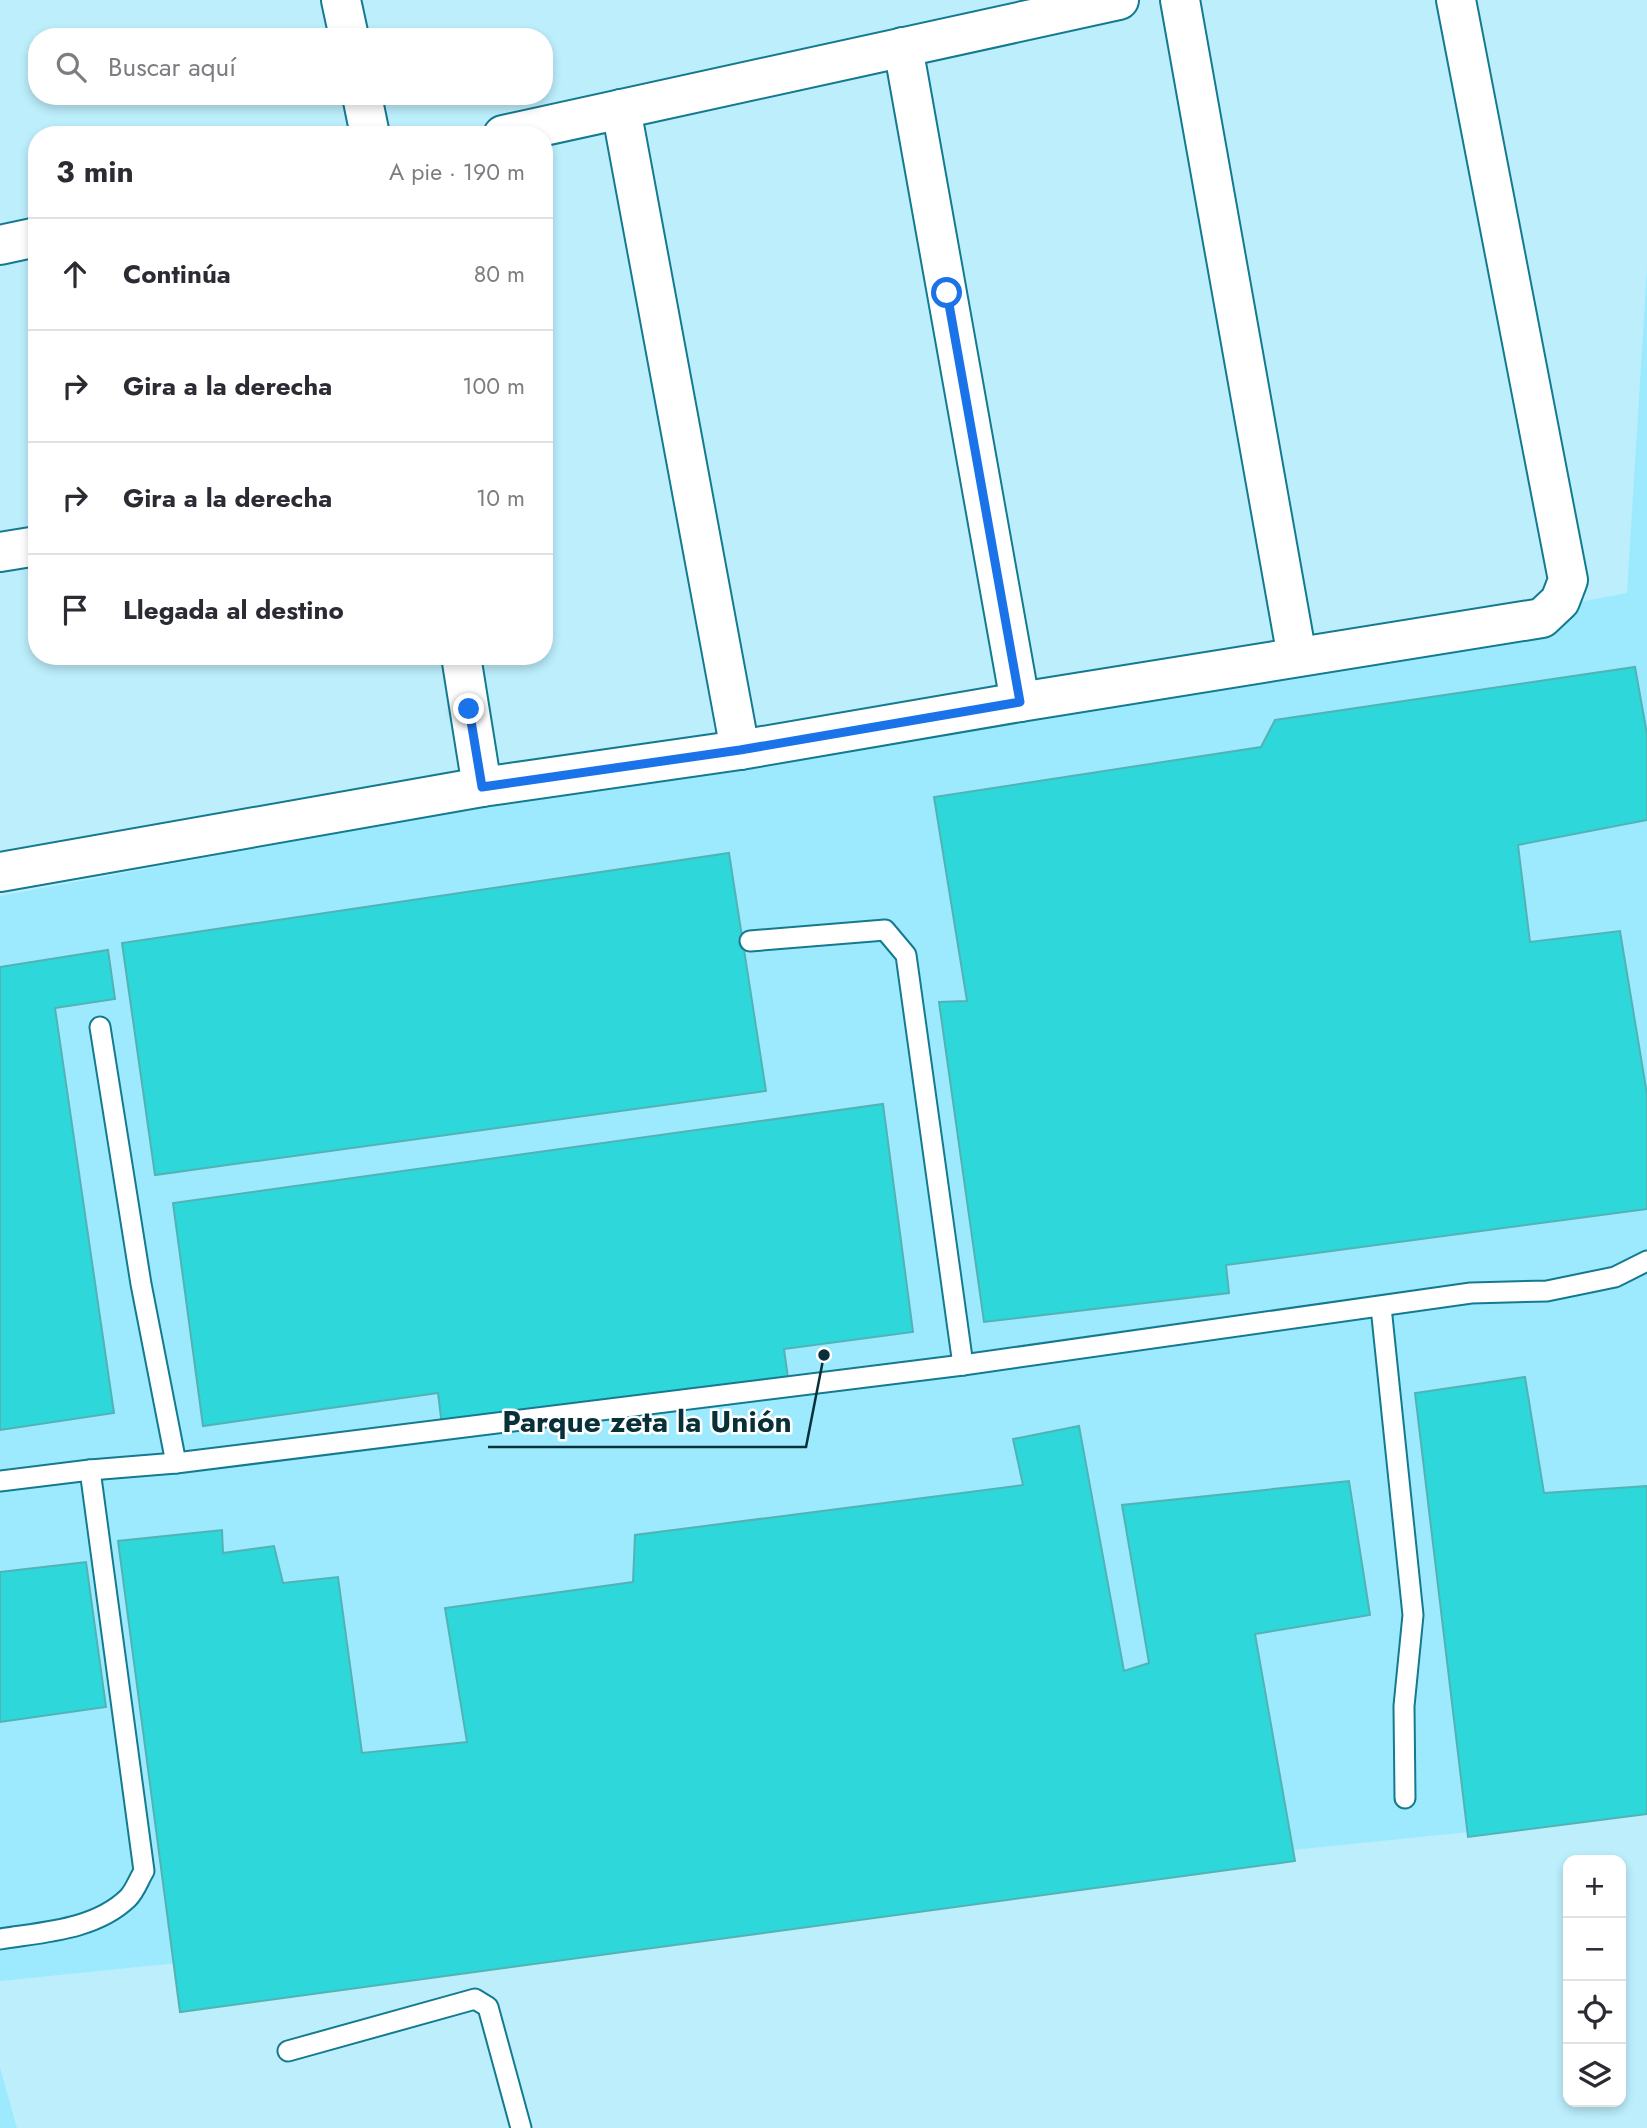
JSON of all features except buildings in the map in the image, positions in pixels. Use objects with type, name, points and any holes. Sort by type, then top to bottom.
[{"type":"street","points":[[341,0],[347,28]]},
{"type":"street","points":[[544,126],[1119,0]]},
{"type":"street","points":[[1180,0],[1297,657]]},
{"type":"street","points":[[0,873],[482,787],[740,750],[1542,618],[1560,601],[1568,580],[1456,0]]},
{"type":"street","points":[[903,47],[1020,702]]},
{"type":"street","points":[[364,105],[368,126]]},
{"type":"street","points":[[621,109],[740,750]]},
{"type":"street","points":[[0,245],[28,239]]},
{"type":"street","points":[[0,552],[28,547]]},
{"type":"street","points":[[462,665],[482,787]]},
{"type":"lane","points":[[750,941],[885,930],[906,955],[963,1365]]},
{"type":"lane","points":[[100,1027],[141,1284],[176,1463]]},
{"type":"lane","points":[[0,1481],[176,1463],[963,1365],[1471,1293],[1547,1292],[1615,1277],[1647,1261]]},
{"type":"lane","points":[[1381,1307],[1413,1615],[1404,1706],[1405,1798]]},
{"type":"lane","points":[[0,1939],[90,1922],[110,1912],[130,1897],[144,1871],[90,1470]]},
{"type":"lane","points":[[288,2052],[475,1999],[488,2007],[521,2128]]},
{"type":"shaded area","points":[[1647,268],[1647,1814],[0,1981],[0,896],[1627,593]]},
{"type":"shaded area","points":[[0,2068],[17,2128],[0,2128]]},
{"type":"place","name":"Parque zeta la Unión","points":[[824,1355]]},
{"type":"route","points":[[469,709],[482,787],[740,750],[1020,702],[947,293]]}]
